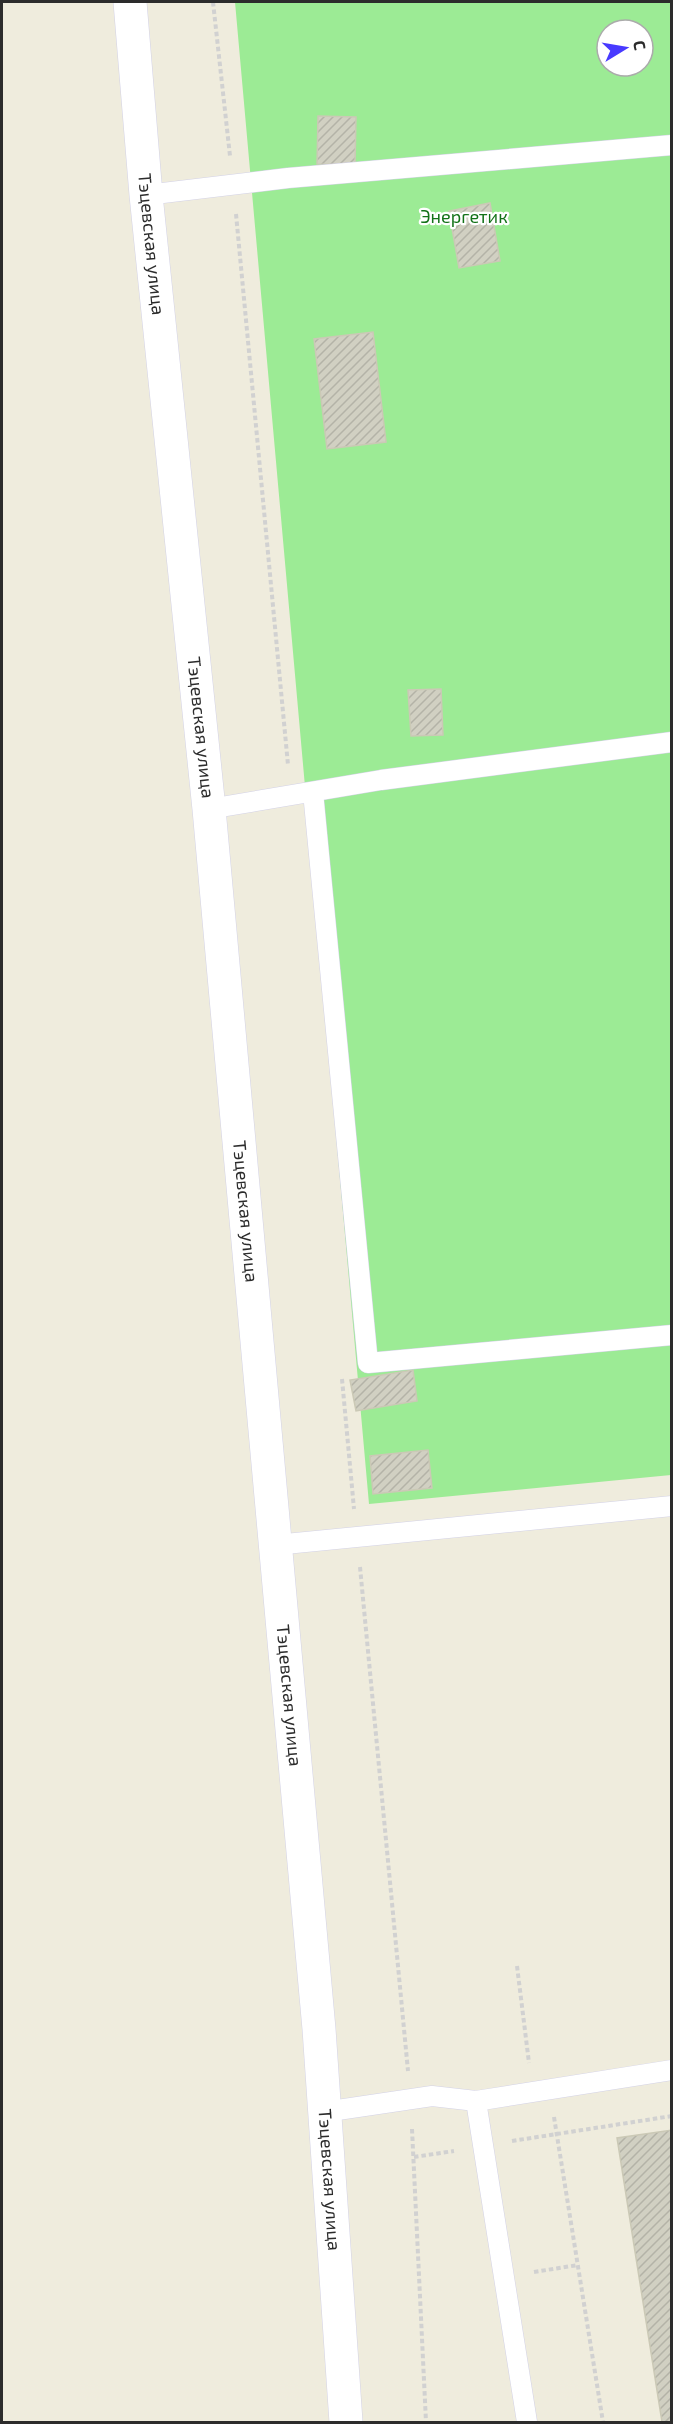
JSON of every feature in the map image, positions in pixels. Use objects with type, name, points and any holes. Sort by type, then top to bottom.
[{"type":"main road","name":"Тэцевская улица","points":[[130,2],[146,195],[209,809],[275,1545],[324,2112],[346,2422]]},
{"type":"lane","points":[[146,195],[288,178],[672,145]]},
{"type":"lane","points":[[209,809],[313,792],[672,742]]},
{"type":"lane","points":[[313,792],[368,1363],[672,1335]]},
{"type":"lane","points":[[275,1545],[672,1506]]},
{"type":"lane","points":[[324,2112],[432,2096],[476,2101],[672,2070]]},
{"type":"lane","points":[[476,2101],[527,2422]]},
{"type":"path","points":[[517,1966],[541,2091],[557,2134],[603,2422]]},
{"type":"path","points":[[414,2157],[672,2116]]},
{"type":"path","points":[[504,2277],[578,2265]]},
{"type":"green space","name":"Энергетик","points":[[235,2],[671,2],[671,1475],[369,1504]]},
{"type":"building","points":[[318,116],[356,117],[355,165],[317,164]]},
{"type":"building","points":[[490,203],[500,261],[459,268],[449,211]]},
{"type":"building","points":[[373,332],[386,442],[327,449],[314,339]]},
{"type":"building","points":[[441,689],[443,735],[411,736],[408,690]]},
{"type":"building","points":[[413,1370],[417,1401],[356,1411],[350,1380]]},
{"type":"building","points":[[428,1450],[432,1488],[373,1494],[370,1456]]},
{"type":"building","points":[[672,2130],[672,2422],[662,2422],[617,2138]]}]
